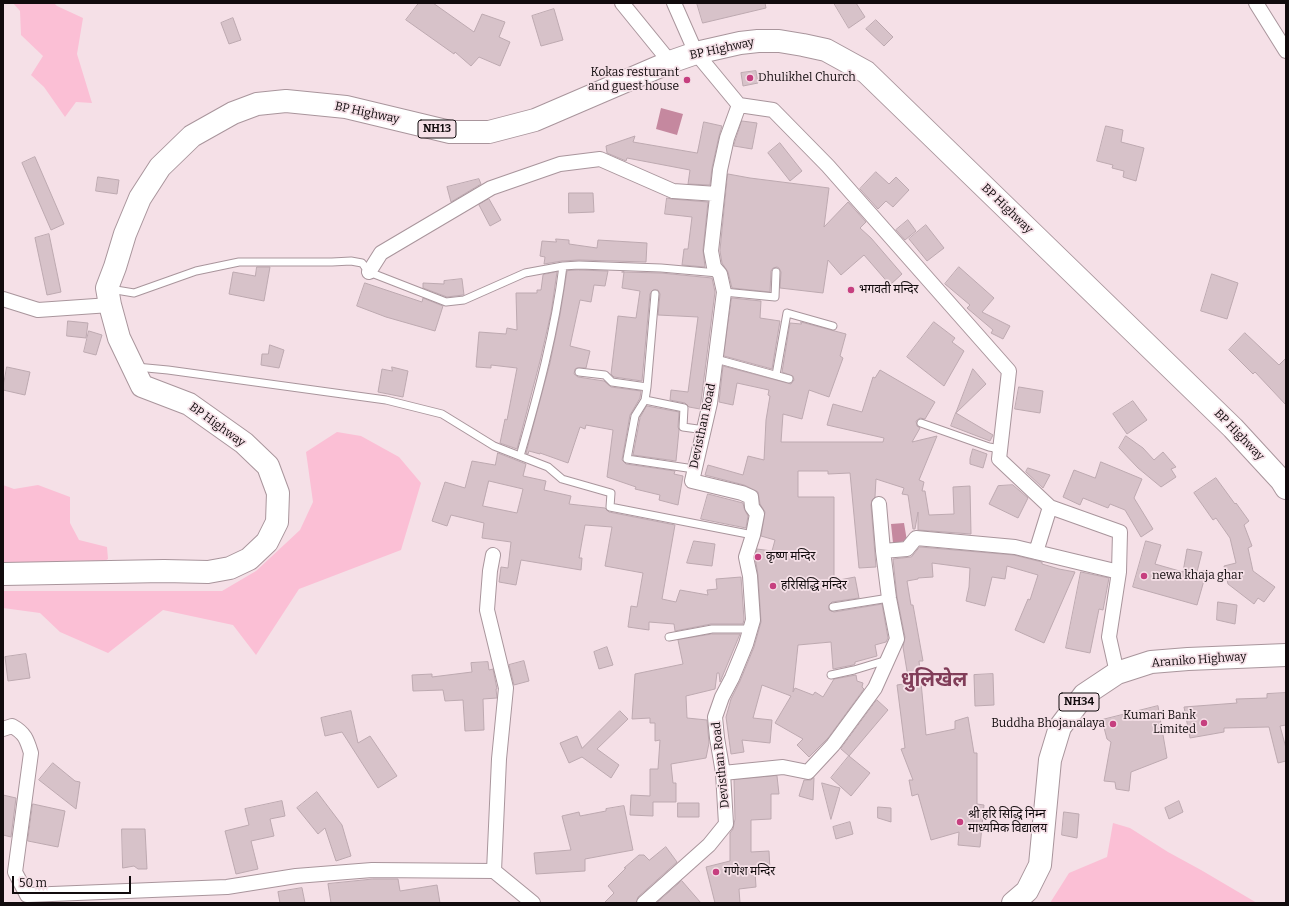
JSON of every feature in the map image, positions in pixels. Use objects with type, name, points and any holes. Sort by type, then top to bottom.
[{"type":"highway","name":"BP Highway","points":[[3,574],[164,571],[208,572],[230,568],[249,559],[267,542],[277,522],[278,493],[268,466],[244,443],[190,404],[142,386],[119,338],[108,297],[125,234],[140,198],[160,168],[192,136],[233,113],[257,104],[286,101],[346,107],[450,132],[489,132],[535,120],[670,62],[696,53],[740,43],[779,41],[804,44],[826,50],[866,72],[1233,428],[1281,480],[1286,488]]},
{"type":"highway","points":[[1275,655],[1286,644]]},
{"type":"highway","name":"Araniko Highway","points":[[1013,903],[1027,891],[1040,865],[1050,760],[1060,727],[1084,695],[1117,673],[1151,662],[1275,655]]},
{"type":"street","points":[[622,3],[670,62]]},
{"type":"street","points":[[674,3],[696,53],[739,105],[773,110],[828,166],[1009,371],[999,459],[1050,507],[1120,532],[1119,572],[1109,637],[1117,673]]},
{"type":"street","points":[[1256,3],[1286,51]]},
{"type":"street","name":"Devisthan Road","points":[[649,901],[709,845],[726,824],[724,774],[717,738],[715,717],[722,697],[741,657],[753,620],[750,576],[746,557],[753,535],[757,514],[752,507],[750,497],[692,481],[710,403],[724,292],[720,274],[714,267],[711,251],[717,194],[727,138],[739,105]]},
{"type":"street","points":[[369,272],[381,254],[491,188],[560,164],[600,159],[673,191],[717,194]]},
{"type":"street","points":[[3,299],[38,310],[108,297]]},
{"type":"street","points":[[724,774],[783,767],[808,772],[833,744],[874,688],[889,659],[897,639],[889,598],[879,504]]},
{"type":"street","points":[[1036,552],[1050,507]]},
{"type":"street","points":[[883,551],[907,550],[916,538],[1015,547],[1119,572]]},
{"type":"street","points":[[493,555],[486,610],[506,688],[499,759],[494,871]]},
{"type":"street","points":[[3,729],[12,726],[21,731],[27,740],[31,753],[15,872],[27,895],[227,888],[296,876],[372,870],[494,871],[533,903]]},
{"type":"lane","points":[[108,297],[134,293],[196,271],[239,262],[351,261],[362,263],[369,272],[446,302],[464,300],[525,273],[563,266],[579,265],[661,268],[720,274]]},
{"type":"lane","points":[[520,456],[536,402],[558,304],[563,266]]},
{"type":"lane","points":[[724,292],[775,297],[776,272]]},
{"type":"lane","points":[[655,294],[645,400],[635,416],[627,459],[694,469]]},
{"type":"lane","points":[[776,375],[787,313],[833,326]]},
{"type":"lane","points":[[716,359],[789,379]]},
{"type":"lane","points":[[132,367],[168,370],[386,400],[442,414],[494,446],[548,467],[562,479],[611,493],[610,507],[753,535]]},
{"type":"lane","points":[[579,372],[605,375],[612,382],[647,386]]},
{"type":"lane","points":[[645,400],[684,408],[682,427],[705,430]]},
{"type":"lane","points":[[921,424],[995,448],[999,459]]},
{"type":"lane","points":[[833,607],[889,598]]},
{"type":"lane","points":[[669,638],[712,629],[751,629]]},
{"type":"lane","points":[[831,675],[854,670],[889,659]]},
{"type":"shaded area","points":[[13,3],[54,3],[57,6],[83,18],[77,54],[92,103],[76,102],[65,117],[44,87],[31,75],[43,56],[21,35],[20,11]]},
{"type":"shaded area","points":[[661,108],[683,114],[677,135],[656,129]]},
{"type":"shaded area","points":[[337,432],[361,436],[399,457],[421,483],[401,550],[299,589],[256,655],[233,625],[163,610],[108,653],[60,632],[40,613],[3,608],[3,591],[222,591],[256,571],[300,530],[313,502],[306,452]]},
{"type":"shaded area","points":[[3,485],[14,489],[38,485],[70,497],[70,523],[79,540],[107,547],[108,559],[95,567],[3,566]]},
{"type":"shaded area","points":[[904,523],[907,541],[893,543],[891,524]]},
{"type":"shaded area","points":[[1113,823],[1130,828],[1168,852],[1257,903],[1050,903],[1069,873],[1107,857]]},
{"type":"building","points":[[419,3],[433,3],[474,32],[482,14],[505,22],[499,37],[510,42],[500,66],[479,57],[471,66],[455,52],[454,54],[406,20]]},
{"type":"building","points":[[697,3],[765,3],[766,8],[703,23]]},
{"type":"building","points":[[834,3],[856,3],[865,17],[849,28]]},
{"type":"building","points":[[554,9],[563,40],[541,46],[532,16]]},
{"type":"building","points":[[233,18],[241,40],[229,44],[221,23]]},
{"type":"building","points":[[876,20],[893,37],[884,46],[866,29]]},
{"type":"building","name":"Dhulikhel Church","points":[[756,71],[758,83],[743,86],[741,73]]},
{"type":"building","points":[[742,121],[757,123],[752,149],[734,146]]},
{"type":"building","points":[[704,122],[722,126],[712,168],[710,185],[688,184],[690,170],[627,158],[626,161],[607,153],[606,146],[635,136],[633,142],[697,153]]},
{"type":"building","points":[[1106,126],[1123,130],[1121,142],[1144,148],[1136,181],[1123,177],[1124,171],[1112,168],[1113,165],[1097,161]]},
{"type":"building","points":[[780,143],[802,171],[790,181],[768,153]]},
{"type":"building","points":[[35,157],[64,224],[51,230],[22,163]]},
{"type":"building","points":[[876,172],[889,184],[896,177],[909,190],[893,207],[886,201],[878,209],[860,189]]},
{"type":"building","points":[[728,174],[829,188],[824,227],[848,202],[866,222],[860,228],[871,238],[902,274],[890,285],[864,255],[841,275],[828,260],[823,293],[780,288],[781,272],[777,267],[773,268],[771,271],[770,292],[732,288],[728,272],[722,263],[720,251]]},
{"type":"building","points":[[98,177],[119,180],[117,194],[96,191]]},
{"type":"building","points":[[479,179],[481,184],[451,202],[447,187]]},
{"type":"building","points":[[569,193],[593,193],[594,212],[569,213]]},
{"type":"building","points":[[667,198],[708,202],[703,250],[705,267],[682,265],[684,249],[688,249],[692,217],[665,214]]},
{"type":"building","points":[[489,199],[501,220],[490,226],[479,205]]},
{"type":"building","points":[[908,220],[916,231],[905,240],[896,230]]},
{"type":"building","points":[[926,225],[944,248],[927,261],[909,239]]},
{"type":"building","points":[[49,234],[61,292],[47,295],[35,238]]},
{"type":"building","points":[[556,239],[569,240],[569,244],[597,248],[598,240],[647,243],[646,262],[579,260],[544,264],[545,257],[540,256],[542,241],[556,242]]},
{"type":"building","points":[[257,267],[270,267],[264,301],[229,294],[233,272],[255,276]]},
{"type":"building","points":[[959,267],[994,298],[982,312],[1010,326],[1003,339],[991,333],[993,330],[967,308],[970,305],[945,284]]},
{"type":"building","points":[[567,271],[608,271],[605,286],[594,285],[591,302],[580,300],[570,346],[590,351],[586,368],[575,369],[574,374],[578,377],[604,381],[611,387],[641,391],[640,398],[630,415],[622,460],[626,464],[675,471],[674,474],[683,476],[678,505],[659,500],[660,495],[635,489],[636,487],[607,477],[613,430],[586,425],[585,429],[580,427],[568,463],[540,453],[529,451],[528,454],[526,453],[550,363]]},
{"type":"building","points":[[557,272],[551,313],[517,449],[500,443],[505,419],[507,420],[517,368],[491,365],[491,368],[476,367],[479,332],[506,334],[507,328],[517,330],[516,293],[537,293],[537,290],[541,290],[543,275]]},
{"type":"building","points":[[624,272],[661,273],[712,278],[715,292],[700,409],[689,407],[685,403],[670,400],[671,390],[688,392],[698,317],[658,315],[660,294],[658,290],[653,290],[650,294],[642,381],[614,377],[611,374],[618,316],[636,318],[640,291],[622,288]]},
{"type":"building","points":[[1212,274],[1238,283],[1227,319],[1201,311]]},
{"type":"building","points":[[462,279],[464,295],[447,297],[423,288],[423,283],[444,284],[444,281]]},
{"type":"building","points":[[365,283],[422,302],[423,298],[443,306],[435,331],[386,317],[357,306]]},
{"type":"building","points":[[732,298],[761,301],[760,318],[780,321],[772,369],[724,356]]},
{"type":"building","points":[[68,321],[88,323],[86,338],[67,336]]},
{"type":"building","points":[[801,322],[846,334],[840,356],[843,358],[829,397],[809,390],[802,419],[783,414],[781,442],[883,442],[884,438],[827,425],[833,404],[862,412],[873,377],[875,378],[880,370],[935,402],[925,419],[920,418],[916,421],[917,426],[920,428],[912,442],[937,436],[919,480],[924,482],[922,491],[925,491],[929,515],[954,514],[953,487],[970,486],[971,534],[918,530],[918,512],[915,529],[913,529],[908,495],[902,494],[904,488],[876,479],[875,497],[872,500],[871,505],[876,567],[859,568],[850,473],[828,474],[828,471],[798,471],[798,497],[834,497],[834,581],[855,577],[859,598],[832,602],[829,605],[829,610],[834,612],[882,604],[888,638],[886,642],[875,645],[877,656],[855,662],[853,665],[833,669],[831,642],[798,645],[793,692],[795,688],[813,695],[815,692],[823,697],[834,679],[856,675],[857,681],[863,683],[862,687],[864,689],[828,738],[809,757],[797,745],[803,739],[775,723],[791,696],[762,685],[753,718],[772,720],[770,743],[742,740],[744,752],[731,754],[726,717],[731,699],[754,647],[761,622],[758,575],[755,557],[757,549],[772,551],[775,540],[761,536],[765,512],[760,504],[758,492],[744,485],[705,475],[708,465],[743,475],[748,456],[764,460],[766,420],[770,396],[768,395],[769,390],[737,383],[733,405],[719,402],[723,366],[791,384],[794,380],[793,376],[782,372],[790,323],[801,324]]},
{"type":"building","points":[[934,322],[955,338],[952,342],[964,351],[944,386],[907,357]]},
{"type":"building","points":[[89,331],[102,335],[96,355],[84,352]]},
{"type":"building","points":[[1245,333],[1279,365],[1286,358],[1286,405],[1255,372],[1253,374],[1229,350]]},
{"type":"building","points":[[270,345],[284,350],[279,368],[261,365],[262,354],[268,354]]},
{"type":"building","points":[[7,367],[30,372],[25,395],[3,390]]},
{"type":"building","points":[[392,367],[408,371],[403,397],[378,392],[382,369],[392,371]]},
{"type":"building","points":[[973,369],[986,384],[956,413]]},
{"type":"building","points":[[1019,387],[1043,391],[1040,413],[1015,409]]},
{"type":"building","points":[[1133,401],[1147,420],[1127,434],[1113,414]]},
{"type":"building","points":[[647,406],[679,412],[676,461],[633,455],[640,418]]},
{"type":"building","points":[[956,413],[993,435],[990,441],[951,426]]},
{"type":"building","points":[[1126,436],[1143,448],[1154,460],[1163,452],[1176,467],[1171,469],[1176,477],[1161,487],[1138,468],[1119,448]]},
{"type":"building","points":[[973,449],[987,454],[983,468],[970,464]]},
{"type":"building","points":[[498,453],[526,464],[523,476],[546,481],[544,490],[571,496],[569,504],[605,508],[609,512],[675,525],[662,599],[676,602],[680,590],[708,595],[707,590],[717,589],[716,579],[741,577],[744,619],[743,624],[711,624],[675,631],[674,624],[649,622],[649,630],[628,627],[631,606],[637,607],[643,573],[605,566],[612,527],[585,525],[579,558],[582,558],[581,570],[521,560],[516,585],[499,582],[501,567],[508,568],[511,542],[482,538],[484,523],[451,515],[447,526],[432,521],[445,482],[465,488],[472,461],[495,465]],"holes":[[[489,481],[523,489],[517,513],[483,506]]]},
{"type":"building","points":[[1101,462],[1142,479],[1134,498],[1153,529],[1141,537],[1125,510],[1110,504],[1108,508],[1083,498],[1080,505],[1063,497],[1074,470],[1095,478]]},
{"type":"building","points":[[1028,468],[1050,475],[1043,488],[1026,472]]},
{"type":"building","points":[[1216,478],[1249,521],[1244,525],[1252,546],[1248,548],[1253,571],[1275,587],[1264,602],[1258,598],[1254,604],[1228,584],[1224,566],[1236,563],[1230,538],[1216,518],[1213,520],[1194,493]]},
{"type":"building","points":[[1013,485],[1028,498],[1018,518],[989,504],[998,486]]},
{"type":"building","points":[[708,494],[743,503],[748,516],[746,528],[701,519]]},
{"type":"building","points":[[694,541],[715,544],[712,566],[687,563]]},
{"type":"building","points":[[1146,541],[1161,545],[1155,564],[1183,572],[1187,549],[1202,552],[1197,572],[1207,570],[1197,605],[1133,587]]},
{"type":"building","points":[[920,547],[1014,555],[1042,562],[1042,564],[1059,569],[1075,572],[1044,643],[1015,630],[1028,599],[1030,600],[1038,575],[1007,566],[1005,579],[992,577],[985,606],[966,601],[969,587],[970,568],[932,563],[933,577],[918,578],[907,581],[923,661],[919,661],[926,735],[955,729],[955,721],[968,717],[974,753],[977,753],[977,804],[984,805],[980,847],[958,845],[959,832],[931,840],[918,794],[912,796],[909,780],[913,780],[901,749],[905,748],[897,685],[909,683],[903,647],[905,637],[897,597],[893,559],[911,557]]},
{"type":"building","points":[[1081,572],[1109,578],[1103,610],[1099,609],[1090,653],[1066,648]]},
{"type":"building","points":[[1218,602],[1237,605],[1235,624],[1217,620]]},
{"type":"building","points":[[712,634],[740,634],[720,682],[719,673],[717,673],[715,689],[686,696],[687,718],[707,720],[709,743],[706,758],[671,764],[673,783],[676,783],[676,802],[653,802],[653,816],[630,815],[631,795],[650,796],[650,769],[658,769],[660,740],[655,741],[655,723],[650,723],[650,718],[632,719],[635,674],[683,664],[678,640]]},
{"type":"building","points":[[607,647],[613,665],[599,669],[594,652]]},
{"type":"building","points":[[26,654],[30,678],[8,681],[5,657]]},
{"type":"building","points":[[524,661],[529,681],[514,685],[509,665]]},
{"type":"building","points":[[488,662],[489,670],[493,669],[497,689],[497,698],[483,699],[484,730],[465,731],[463,700],[445,701],[443,690],[413,691],[412,675],[432,674],[432,677],[472,672],[471,663]]},
{"type":"building","points":[[993,674],[994,705],[975,706],[974,675]]},
{"type":"building","points":[[1286,693],[1286,725],[1280,726],[1286,748],[1286,761],[1278,763],[1269,727],[1224,728],[1224,732],[1190,738],[1184,707],[1237,703],[1236,699],[1267,698],[1267,694]]},
{"type":"building","points":[[877,700],[888,710],[849,756],[841,749]]},
{"type":"building","points":[[1158,706],[1167,758],[1131,772],[1129,791],[1116,789],[1115,782],[1104,781],[1111,742],[1107,739],[1102,720]]},
{"type":"building","points":[[351,711],[358,743],[370,736],[397,776],[378,788],[342,732],[325,736],[321,718]]},
{"type":"building","points":[[620,711],[628,719],[597,749],[619,765],[611,778],[582,757],[569,763],[560,743],[577,736],[582,748]]},
{"type":"building","points":[[849,756],[870,773],[851,796],[831,778]]},
{"type":"building","points":[[53,763],[75,781],[80,782],[76,809],[39,780]]},
{"type":"building","points":[[777,776],[779,794],[771,794],[771,819],[751,820],[751,852],[769,851],[770,870],[755,871],[756,887],[739,889],[740,903],[715,903],[706,867],[730,861],[730,833],[733,829],[735,819],[734,780]]},
{"type":"building","points":[[814,778],[813,800],[799,796],[804,780]]},
{"type":"building","points":[[822,783],[840,788],[831,819]]},
{"type":"building","points":[[317,792],[342,825],[351,856],[336,861],[325,828],[318,834],[297,808]]},
{"type":"building","points":[[3,795],[16,798],[11,837],[3,835]]},
{"type":"building","points":[[282,801],[285,816],[270,819],[274,836],[251,841],[258,869],[236,874],[225,831],[249,825],[245,809]]},
{"type":"building","points":[[1179,801],[1183,812],[1169,819],[1165,808]]},
{"type":"building","points":[[678,803],[699,803],[699,817],[678,817]]},
{"type":"building","points":[[33,804],[65,811],[58,847],[28,841]]},
{"type":"building","points":[[624,806],[633,850],[585,859],[585,871],[536,874],[534,853],[571,850],[562,816],[579,812],[580,816]]},
{"type":"building","points":[[878,807],[891,808],[891,822],[878,818]]},
{"type":"building","points":[[1064,812],[1079,814],[1077,838],[1062,835]]},
{"type":"building","points":[[850,822],[853,834],[836,839],[833,827]]},
{"type":"building","points":[[122,829],[145,829],[147,869],[138,869],[134,866],[123,868]]},
{"type":"building","points":[[666,847],[677,862],[638,897],[636,903],[604,903],[614,893],[608,886],[626,868],[624,868],[639,855],[644,855],[649,860]]},
{"type":"building","points":[[373,879],[398,879],[400,891],[437,885],[440,903],[331,903],[328,884]]},
{"type":"building","points":[[682,881],[701,903],[657,903]]},
{"type":"building","points":[[302,888],[305,903],[280,903],[278,892]]},
{"type":"place","name":"Dhulikhel Church","points":[[750,78]]},
{"type":"place","name":"Kokas resturant and guest house","points":[[687,80]]},
{"type":"place","name":"भगवती मन्दिर","points":[[851,290]]},
{"type":"place","name":"कृष्ण मन्दिर","points":[[758,557]]},
{"type":"place","name":"newa khaja ghar","points":[[1144,576]]},
{"type":"place","name":"हरिसिद्धि मन्दिर","points":[[773,586]]},
{"type":"place","name":"Kumari Bank Limited","points":[[1204,723]]},
{"type":"place","name":"Buddha Bhojanalaya","points":[[1113,724]]},
{"type":"place","name":"श्री हरि सिद्धि निम्न माध्यमिक विद्यालय","points":[[960,822]]},
{"type":"place","name":"गणेश मन्दिर","points":[[716,872]]},
{"type":"district","name":"धुलिखेल","points":[[934,680]]}]
